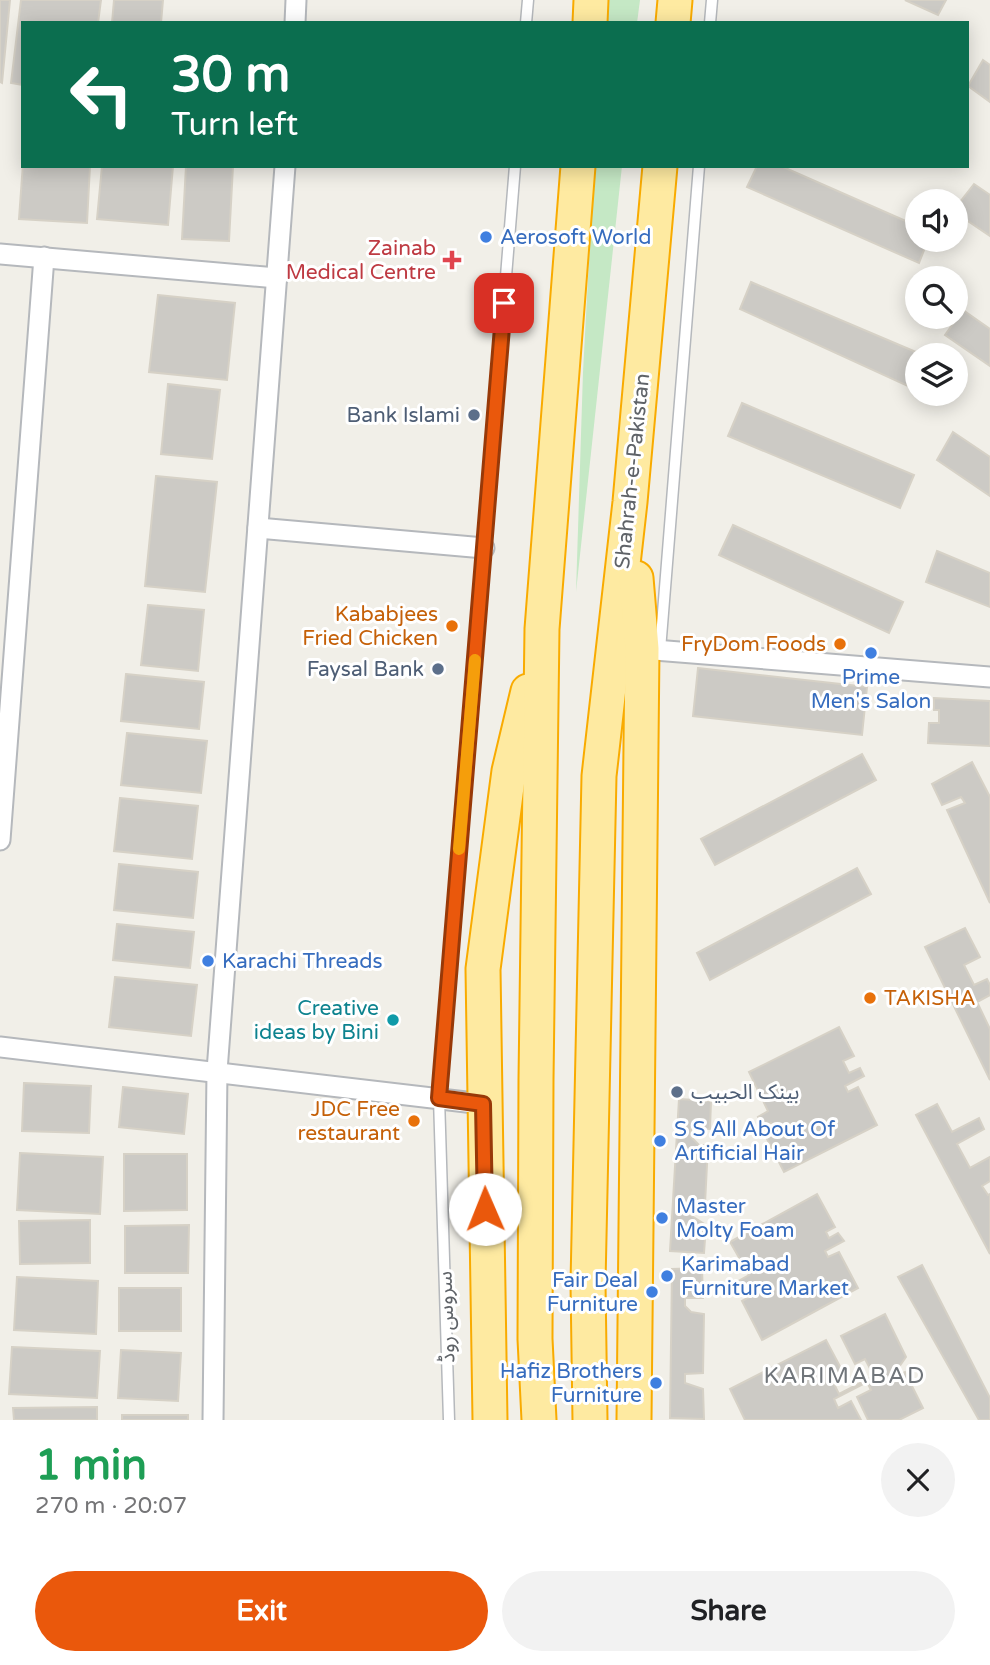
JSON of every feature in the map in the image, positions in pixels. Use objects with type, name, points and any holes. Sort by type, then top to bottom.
[{"type":"highway","points":[[590,21],[591,0]]},
{"type":"highway","points":[[673,21],[676,0]]},
{"type":"highway","points":[[539,1420],[535,1339],[542,629],[578,168]]},
{"type":"highway","name":"Shahrah-e-Pakistan","points":[[590,1420],[588,1283],[599,776],[630,502],[660,168]]},
{"type":"highway","points":[[630,502],[651,650],[634,1420]]},
{"type":"highway","points":[[490,1420],[483,969],[509,771],[542,629]]},
{"type":"street","points":[[295,21],[296,0]]},
{"type":"street","points":[[213,1420],[217,1071],[285,168]]},
{"type":"street","points":[[0,254],[277,278]]},
{"type":"street","points":[[0,840],[2,782],[44,257]]},
{"type":"street","points":[[258,528],[484,548]]},
{"type":"street","points":[[651,650],[990,677]]},
{"type":"street","points":[[0,1047],[483,1104]]},
{"type":"lane","points":[[526,21],[528,0]]},
{"type":"lane","points":[[710,21],[712,0]]},
{"type":"lane","name":"سروس روڈ","points":[[449,1420],[439,1098],[515,168]]},
{"type":"lane","points":[[651,650],[699,168]]},
{"type":"green space","points":[[607,0],[640,0],[637,21],[605,21]]},
{"type":"green space","points":[[594,168],[622,168],[576,592],[583,372]]},
{"type":"building","points":[[0,0],[10,0],[2,83],[0,82]]},
{"type":"building","points":[[21,0],[101,0],[98,21],[21,21],[21,85],[11,83]]},
{"type":"building","points":[[114,0],[163,0],[161,21],[112,21]]},
{"type":"building","points":[[905,0],[946,0],[938,15]]},
{"type":"building","points":[[983,60],[990,65],[990,102],[969,84]]},
{"type":"building","points":[[23,168],[90,168],[87,223],[19,219]]},
{"type":"building","points":[[102,168],[173,168],[168,225],[97,219]]},
{"type":"building","points":[[186,168],[233,168],[229,241],[182,239]]},
{"type":"building","points":[[756,168],[786,168],[905,221],[905,252],[923,252],[919,263],[747,187]]},
{"type":"building","points":[[974,184],[990,195],[990,236],[968,221],[968,192]]},
{"type":"building","points":[[751,282],[905,347],[905,385],[740,309]]},
{"type":"building","points":[[158,295],[235,303],[227,380],[149,372]]},
{"type":"building","points":[[968,314],[990,329],[990,366],[968,351],[968,343],[957,343],[945,335],[949,329],[968,329]]},
{"type":"building","points":[[168,384],[220,390],[212,459],[161,454]]},
{"type":"building","points":[[742,403],[914,475],[900,508],[728,436]]},
{"type":"building","points":[[953,432],[990,457],[990,496],[937,460]]},
{"type":"building","points":[[156,476],[217,482],[205,592],[145,586]]},
{"type":"building","points":[[733,525],[903,602],[889,633],[719,555]]},
{"type":"building","points":[[937,551],[990,573],[990,607],[926,582]]},
{"type":"building","points":[[148,605],[204,610],[198,671],[141,665]]},
{"type":"building","points":[[698,668],[867,687],[862,735],[693,716]]},
{"type":"building","points":[[126,674],[204,682],[199,729],[121,721]]},
{"type":"building","points":[[934,698],[990,701],[990,746],[928,743],[929,723],[939,723],[939,710],[934,710]]},
{"type":"building","points":[[127,733],[207,741],[201,793],[121,785]]},
{"type":"building","points":[[862,754],[876,780],[715,865],[701,839]]},
{"type":"building","points":[[972,762],[990,797],[990,903],[947,810],[965,803],[961,797],[942,805],[932,784]]},
{"type":"building","points":[[120,798],[198,806],[192,859],[114,851]]},
{"type":"building","points":[[119,864],[198,872],[193,918],[114,910]]},
{"type":"building","points":[[857,868],[871,894],[710,980],[697,953]]},
{"type":"building","points":[[117,924],[194,932],[190,968],[113,960]]},
{"type":"building","points":[[965,928],[980,957],[964,965],[974,985],[987,979],[990,985],[990,995],[977,1002],[990,1029],[990,1080],[925,947]]},
{"type":"building","points":[[115,977],[197,985],[191,1036],[109,1027]]},
{"type":"building","points":[[839,1027],[854,1056],[843,1061],[849,1073],[860,1068],[864,1076],[845,1086],[848,1092],[858,1087],[877,1125],[784,1172],[765,1135],[775,1131],[771,1123],[763,1127],[758,1117],[768,1111],[749,1072]]},
{"type":"building","points":[[24,1083],[91,1086],[89,1133],[22,1131]]},
{"type":"building","points":[[123,1087],[188,1094],[184,1134],[119,1127]]},
{"type":"building","points":[[679,1099],[711,1101],[710,1129],[691,1128],[691,1137],[699,1145],[708,1145],[705,1204],[688,1203],[687,1213],[706,1225],[704,1253],[670,1251]]},
{"type":"building","points":[[937,1104],[952,1132],[979,1118],[984,1129],[957,1144],[970,1168],[990,1157],[990,1181],[982,1186],[988,1195],[990,1194],[990,1254],[916,1115]]},
{"type":"building","points":[[20,1153],[103,1157],[100,1214],[17,1210]]},
{"type":"building","points":[[124,1154],[187,1154],[187,1210],[124,1211]]},
{"type":"building","points":[[817,1194],[835,1227],[826,1232],[829,1238],[838,1233],[844,1241],[825,1251],[828,1257],[839,1252],[858,1288],[762,1340],[742,1301],[753,1295],[751,1287],[740,1293],[735,1283],[749,1275],[730,1242]]},
{"type":"building","points":[[90,1220],[90,1263],[20,1264],[19,1221]]},
{"type":"building","points":[[189,1225],[188,1273],[125,1273],[125,1226]]},
{"type":"building","points":[[922,1265],[990,1398],[990,1420],[979,1420],[898,1277]]},
{"type":"building","points":[[702,1268],[703,1298],[685,1298],[685,1306],[691,1312],[704,1314],[703,1373],[685,1374],[685,1383],[703,1389],[704,1419],[670,1418],[672,1269]]},
{"type":"building","points":[[17,1277],[98,1281],[96,1334],[14,1330]]},
{"type":"building","points":[[119,1288],[181,1288],[181,1331],[119,1331]]},
{"type":"building","points":[[885,1314],[906,1357],[899,1367],[890,1372],[893,1378],[905,1372],[923,1408],[899,1420],[868,1420],[857,1397],[871,1390],[867,1382],[834,1399],[838,1408],[851,1401],[861,1420],[745,1420],[730,1389],[826,1340],[843,1372],[831,1378],[839,1394],[874,1376],[865,1359],[855,1364],[841,1336]]},
{"type":"building","points":[[12,1347],[100,1351],[97,1398],[9,1394]]},
{"type":"building","points":[[121,1350],[181,1353],[178,1401],[118,1398]]},
{"type":"building","points":[[97,1407],[97,1420],[14,1420],[13,1408]]},
{"type":"building","points":[[122,1415],[188,1415],[188,1420],[122,1420]]},
{"type":"slow traffic","points":[[459,849],[475,660]]},
{"type":"place","name":"Aerosoft World","points":[[486,237]]},
{"type":"place","name":"Zainab Medical Centre","points":[[452,260]]},
{"type":"place","name":"Bank Islami","points":[[474,415]]},
{"type":"place","name":"Kababjees Fried Chicken","points":[[452,626]]},
{"type":"place","name":"FryDom Foods","points":[[840,644]]},
{"type":"place","name":"Prime Men's Salon","points":[[871,653]]},
{"type":"place","name":"Faysal Bank","points":[[438,669]]},
{"type":"place","name":"Karachi Threads","points":[[208,961]]},
{"type":"place","name":"TAKISHA","points":[[870,998]]},
{"type":"place","name":"Creative ideas by Bini","points":[[393,1020]]},
{"type":"place","name":"بينک الحبيب","points":[[677,1092]]},
{"type":"place","name":"JDC Free restaurant","points":[[414,1121]]},
{"type":"place","name":"S S All About Of Artificial Hair","points":[[660,1141]]},
{"type":"place","name":"Master Molty Foam","points":[[662,1218]]},
{"type":"place","name":"Karimabad Furniture Market","points":[[667,1276]]},
{"type":"place","name":"Fair Deal Furniture","points":[[652,1292]]},
{"type":"place","name":"Hafiz Brothers Furniture","points":[[656,1383]]},
{"type":"district","name":"KARIMABAD","points":[[845,1375]]},
{"type":"route","points":[[485,1209],[483,1104],[439,1098],[504,303]]}]
